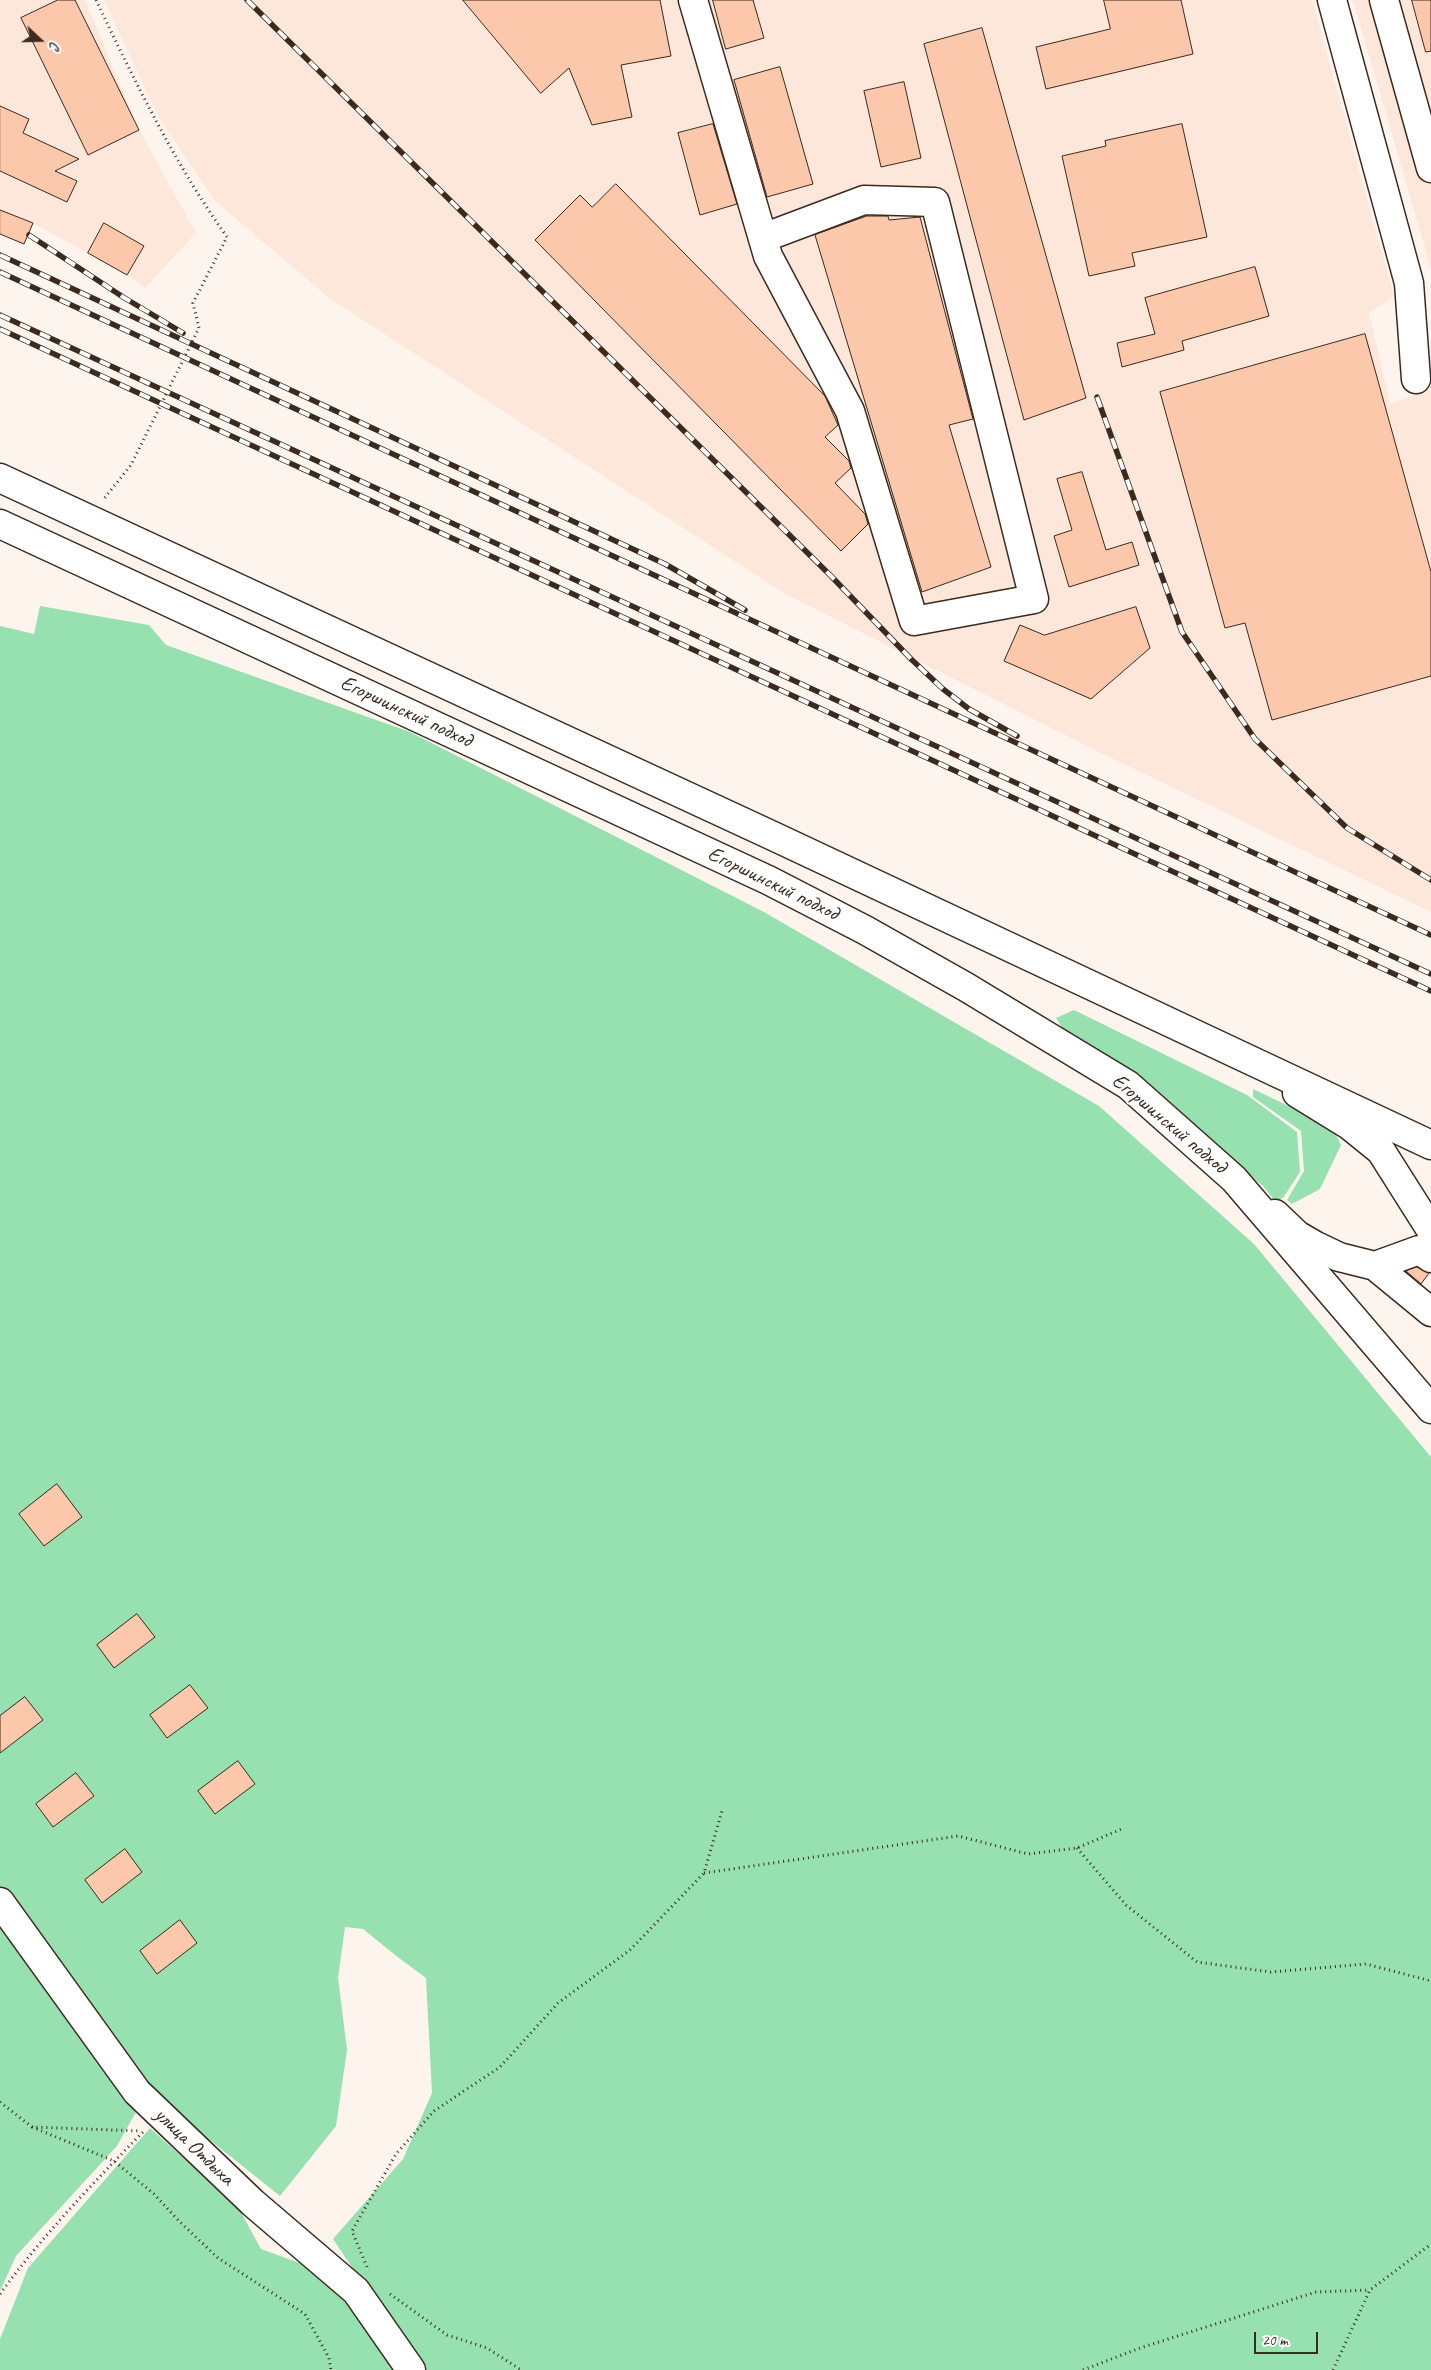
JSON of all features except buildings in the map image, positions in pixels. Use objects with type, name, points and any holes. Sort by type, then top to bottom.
[{"type":"main road","points":[[693,0],[768,256],[850,411],[914,621],[1034,599],[935,202],[864,200],[763,238]]},
{"type":"main road","points":[[1332,0],[1410,283],[1416,379]]},
{"type":"main road","points":[[1384,0],[1431,168]]},
{"type":"main road","name":"Егоршинский подход","points":[[0,478],[1431,1144]]},
{"type":"main road","name":"Егоршинский подход","points":[[0,524],[759,876],[865,930],[966,987],[1128,1085],[1234,1179],[1431,1409]]},
{"type":"main road","points":[[1176,1024],[1239,1063],[1325,1110],[1372,1142],[1391,1165],[1431,1230]]},
{"type":"main road","points":[[1234,1179],[1258,1197],[1297,1234],[1339,1257],[1375,1266],[1431,1312]]},
{"type":"main road","points":[[1375,1266],[1419,1250],[1431,1258]]},
{"type":"main road","name":"улица Отдыха","points":[[0,1902],[137,2092],[253,2203],[356,2291],[411,2370]]},
{"type":"path","points":[[88,519],[131,466],[199,328],[194,303],[227,237],[203,203],[168,141],[127,66],[96,0]]},
{"type":"path","points":[[356,2291],[372,2279],[352,2232],[396,2154],[434,2110],[500,2066],[558,2004],[630,1950],[704,1873],[722,1811]]},
{"type":"path","points":[[704,1873],[958,1836],[1028,1854],[1077,1848],[1124,1828]]},
{"type":"path","points":[[1077,1848],[1126,1905],[1196,1962],[1271,1972],[1366,1964],[1431,1981]]},
{"type":"path","points":[[0,2102],[32,2127],[114,2161],[154,2194],[218,2258],[305,2314],[329,2358],[331,2370]]},
{"type":"path","points":[[32,2127],[144,2131],[175,2130]]},
{"type":"path","points":[[0,2294],[22,2264],[72,2204],[144,2131]]},
{"type":"path","points":[[1333,2370],[1370,2290],[1431,2244]]},
{"type":"path","points":[[1083,2370],[1140,2348],[1316,2292],[1370,2290]]},
{"type":"path","points":[[387,2292],[447,2335],[487,2348],[521,2370]]},
{"type":"shaded area","points":[[0,0],[85,0],[139,130],[196,233],[145,288],[127,275],[33,223],[24,244],[0,234]]},
{"type":"shaded area","points":[[104,0],[1312,0],[1394,296],[1369,313],[1390,404],[1431,389],[1431,912],[1101,753],[785,594],[329,298],[214,200],[159,118]]},
{"type":"shaded area","points":[[1353,0],[1431,0],[1431,269]]},
{"type":"green space","points":[[40,606],[149,625],[166,645],[410,732],[764,912],[1099,1106],[1254,1244],[1431,1457],[1431,2370],[425,2370],[401,2341],[333,2239],[403,2159],[432,2093],[426,1978],[363,1929],[345,1927],[338,1978],[347,2050],[336,2126],[280,2196],[161,2101],[0,1887],[0,626],[34,634]]},
{"type":"green space","points":[[1074,1010],[1247,1095],[1297,1132],[1300,1172],[1283,1198],[1275,1201],[1263,1186],[1204,1137],[1066,1034],[1056,1018]]},
{"type":"green space","points":[[1253,1089],[1332,1127],[1341,1145],[1320,1189],[1292,1204],[1287,1200],[1304,1171],[1301,1131],[1253,1097]]},
{"type":"green space","points":[[0,1923],[136,2112],[117,2146],[16,2256],[0,2291]]},
{"type":"green space","points":[[150,2128],[238,2207],[261,2249],[330,2274],[401,2370],[0,2370],[0,2339],[28,2268]]},
{"type":"railway","points":[[247,0],[830,575],[911,659],[943,689],[969,709],[1017,736]]},
{"type":"railway","points":[[29,235],[123,297],[183,333]]},
{"type":"railway","points":[[0,255],[665,564],[745,610]]},
{"type":"railway","points":[[0,272],[1431,935]]},
{"type":"railway","points":[[0,315],[1431,974]]},
{"type":"railway","points":[[0,329],[1431,991]]},
{"type":"railway","points":[[1097,397],[1182,632],[1255,739],[1347,828],[1431,880]]}]
